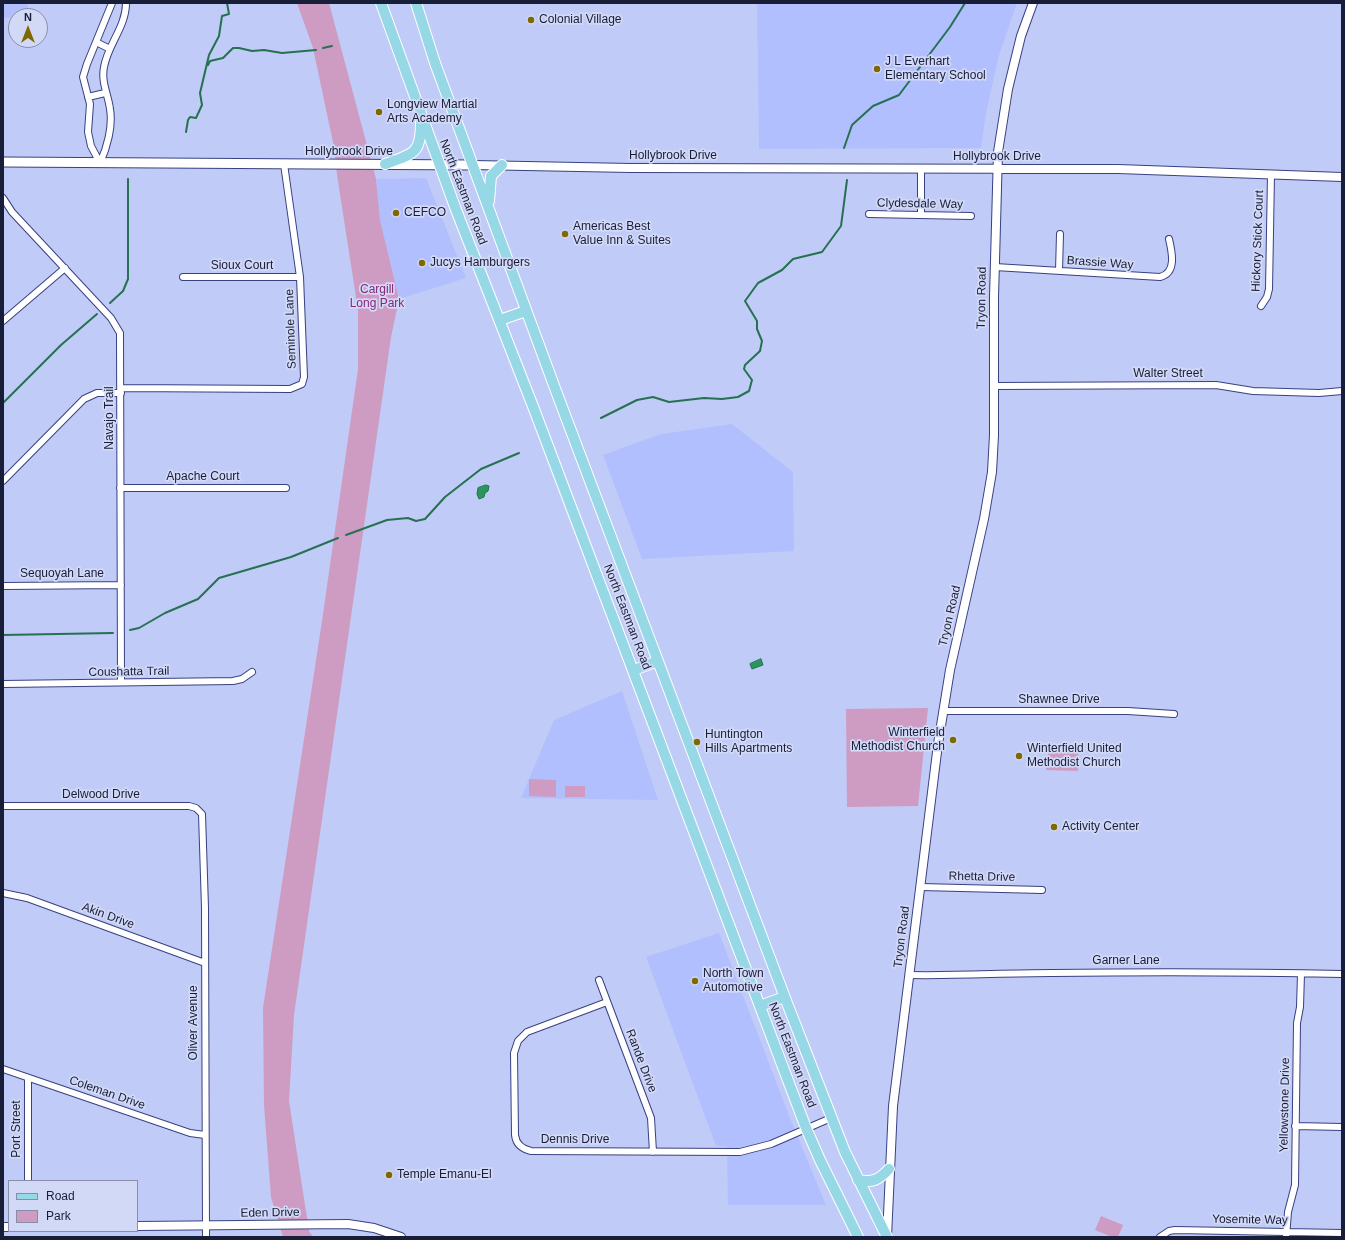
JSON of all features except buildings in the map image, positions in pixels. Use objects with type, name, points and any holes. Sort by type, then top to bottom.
[{"type":"main road","name":"North Eastman Road","points":[[381,3],[421,117],[634,670],[806,1128],[858,1237]]},
{"type":"main road","name":"North Eastman Road","points":[[416,3],[526,311],[784,997],[831,1118],[858,1180],[887,1237]]},
{"type":"main road","points":[[385,164],[411,154],[418,147],[421,138],[421,117]]},
{"type":"main road","name":"Hollybrook Drive","points":[[3,162],[473,165]]},
{"type":"main road","points":[[488,207],[490,180],[493,172],[502,165]]},
{"type":"main road","points":[[500,320],[526,311]]},
{"type":"main road","points":[[634,670],[658,661]]},
{"type":"main road","points":[[760,1006],[784,997]]},
{"type":"main road","points":[[858,1180],[868,1182],[877,1180],[889,1170]]},
{"type":"street","points":[[100,163],[91,146],[88,132],[91,110],[83,81],[84,73],[112,3]]},
{"type":"street","points":[[100,163],[106,148],[111,117],[105,92],[103,71],[110,49],[123,22],[126,3]]},
{"type":"street","name":"Tryon Road","points":[[887,1237],[893,1106],[943,711],[950,670],[988,501],[994,448],[993,386],[996,169],[1008,89],[1021,36],[1033,3]]},
{"type":"street","points":[[96,42],[110,49]]},
{"type":"street","points":[[88,97],[105,92]]},
{"type":"street","name":"Seminole Lane","points":[[3,481],[84,400],[97,393],[121,390],[290,389],[298,387],[302,383],[304,378],[300,277],[284,164]]},
{"type":"street","name":"Hollybrook Drive","points":[[473,165],[631,168],[1118,169],[1342,177]]},
{"type":"street","points":[[920,168],[920,215]]},
{"type":"street","name":"Hickory Stick Court","points":[[1261,306],[1267,297],[1269,289],[1271,175]]},
{"type":"street","name":"Navajo Trail","points":[[3,198],[9,208],[106,312],[118,330],[121,344],[121,682]]},
{"type":"street","name":"Clydesdale Way","points":[[869,214],[971,216]]},
{"type":"street","points":[[1059,271],[1060,234]]},
{"type":"street","name":"Brassie Way","points":[[995,267],[1162,277],[1168,273],[1171,267],[1172,253],[1169,239]]},
{"type":"street","points":[[3,321],[65,268]]},
{"type":"street","name":"Sioux Court","points":[[183,277],[300,277]]},
{"type":"street","name":"Walter Street","points":[[993,386],[1216,385],[1253,391],[1319,393],[1342,391]]},
{"type":"street","name":"Apache Court","points":[[120,488],[286,488]]},
{"type":"street","name":"Sequoyah Lane","points":[[3,586],[121,585]]},
{"type":"street","name":"Coushatta Trail","points":[[3,684],[233,682],[242,679],[252,672]]},
{"type":"street","name":"Shawnee Drive","points":[[943,711],[1128,711],[1174,714]]},
{"type":"street","name":"Delwood Drive","points":[[3,806],[189,806],[198,810]]},
{"type":"street","name":"Oliver Avenue","points":[[198,810],[203,819],[206,1237]]},
{"type":"street","name":"Rhetta Drive","points":[[921,886],[1042,890]]},
{"type":"street","name":"Akin Drive","points":[[3,893],[27,898],[205,963]]},
{"type":"street","name":"Garner Lane","points":[[909,975],[958,976],[1050,973],[1213,972],[1342,974]]},
{"type":"street","name":"Yellowstone Drive","points":[[1286,1234],[1288,1212],[1295,1185],[1297,1020],[1300,1007],[1301,974]]},
{"type":"street","name":"Rande Drive","points":[[599,980],[651,1118],[653,1152]]},
{"type":"street","name":"Dennis Drive","points":[[607,1002],[527,1032],[518,1041],[514,1053],[516,1141],[522,1148],[531,1151],[749,1151],[771,1144],[831,1118]]},
{"type":"street","name":"Coleman Drive","points":[[3,1069],[190,1133],[205,1135]]},
{"type":"street","name":"Port Street","points":[[28,1078],[28,1180]]},
{"type":"street","points":[[1296,1126],[1342,1127]]},
{"type":"street","name":"Eden Drive","points":[[138,1226],[348,1224],[374,1228],[401,1237]]},
{"type":"street","name":"Yosemite Way","points":[[1160,1237],[1175,1230],[1286,1234],[1342,1233]]},
{"type":"shaded area","points":[[3,3],[27,3],[28,8],[8,8],[8,18],[3,18]]},
{"type":"shaded area","name":"J L Everhart Elementary School","points":[[757,3],[1017,3],[999,55],[986,113],[981,148],[759,149]]},
{"type":"shaded area","points":[[426,178],[466,278],[399,299],[380,220],[376,179]]},
{"type":"shaded area","points":[[732,424],[793,472],[794,551],[642,559],[603,455],[661,434]]},
{"type":"shaded area","points":[[486,485],[489,486],[488,491],[485,493],[484,497],[479,499],[477,494],[478,488]]},
{"type":"shaded area","points":[[761,659],[763,665],[752,669],[750,664]]},
{"type":"shaded area","points":[[622,691],[658,800],[521,798],[554,720]]},
{"type":"shaded area","points":[[719,933],[790,1118],[826,1205],[728,1205],[727,1146],[716,1146],[646,957]]},
{"type":"green space","name":"Cargill Long Park","points":[[297,3],[329,3],[376,179],[380,220],[399,299],[391,337],[294,1015],[289,1101],[309,1231],[313,1237],[283,1237],[271,1197],[264,1105],[263,1008],[322,621],[358,369],[358,310],[334,147],[313,48]]},
{"type":"green space","points":[[928,708],[918,806],[847,807],[846,709]]},
{"type":"green space","points":[[1048,750],[1078,750],[1078,771],[1046,770],[1046,757],[1048,757]]},
{"type":"green space","points":[[529,779],[556,780],[556,797],[529,796]]},
{"type":"green space","points":[[565,786],[585,786],[585,797],[565,797]]},
{"type":"green space","points":[[1101,1216],[1123,1225],[1118,1237],[1112,1237],[1095,1230]]},
{"type":"waterway","points":[[186,132],[188,120],[190,117],[196,118],[202,105],[200,93],[209,55],[219,36],[222,16],[229,14],[227,3]]},
{"type":"waterway","points":[[844,148],[852,125],[873,106],[899,95],[950,27],[965,3]]},
{"type":"waterway","points":[[323,48],[332,46]]},
{"type":"waterway","points":[[208,65],[210,61],[223,58],[233,48],[282,53],[316,50]]},
{"type":"waterway","points":[[110,303],[123,291],[128,279],[128,179]]},
{"type":"waterway","points":[[601,418],[637,400],[653,397],[669,402],[704,398],[722,399],[738,397],[749,391],[752,380],[744,369],[745,365],[760,351],[762,341],[757,329],[757,321],[745,301],[758,283],[782,270],[793,259],[822,252],[841,226],[847,180]]},
{"type":"waterway","points":[[3,403],[61,345],[97,314]]},
{"type":"waterway","points":[[346,535],[387,520],[408,518],[416,521],[425,519],[445,497],[481,469],[519,453]]},
{"type":"waterway","points":[[130,630],[139,628],[165,613],[198,599],[219,578],[291,557],[338,538]]},
{"type":"waterway","points":[[3,635],[113,633]]},
{"type":"place","name":"Colonial Village","points":[[531,20]]},
{"type":"place","name":"J L Everhart Elementary School","points":[[877,69]]},
{"type":"place","name":"Longview Martial Arts Academy","points":[[379,112]]},
{"type":"place","name":"CEFCO","points":[[396,213]]},
{"type":"place","name":"Americas Best Value Inn & Suites","points":[[565,234]]},
{"type":"place","name":"Jucys Hamburgers","points":[[422,263]]},
{"type":"place","name":"Winterfield Methodist Church","points":[[953,740]]},
{"type":"place","name":"Huntington Hills Apartments","points":[[697,742]]},
{"type":"place","name":"Winterfield United Methodist Church","points":[[1019,756]]},
{"type":"place","name":"Activity Center","points":[[1054,827]]},
{"type":"place","name":"North Town Automotive","points":[[695,981]]},
{"type":"place","name":"Temple Emanu-El","points":[[389,1175]]}]
